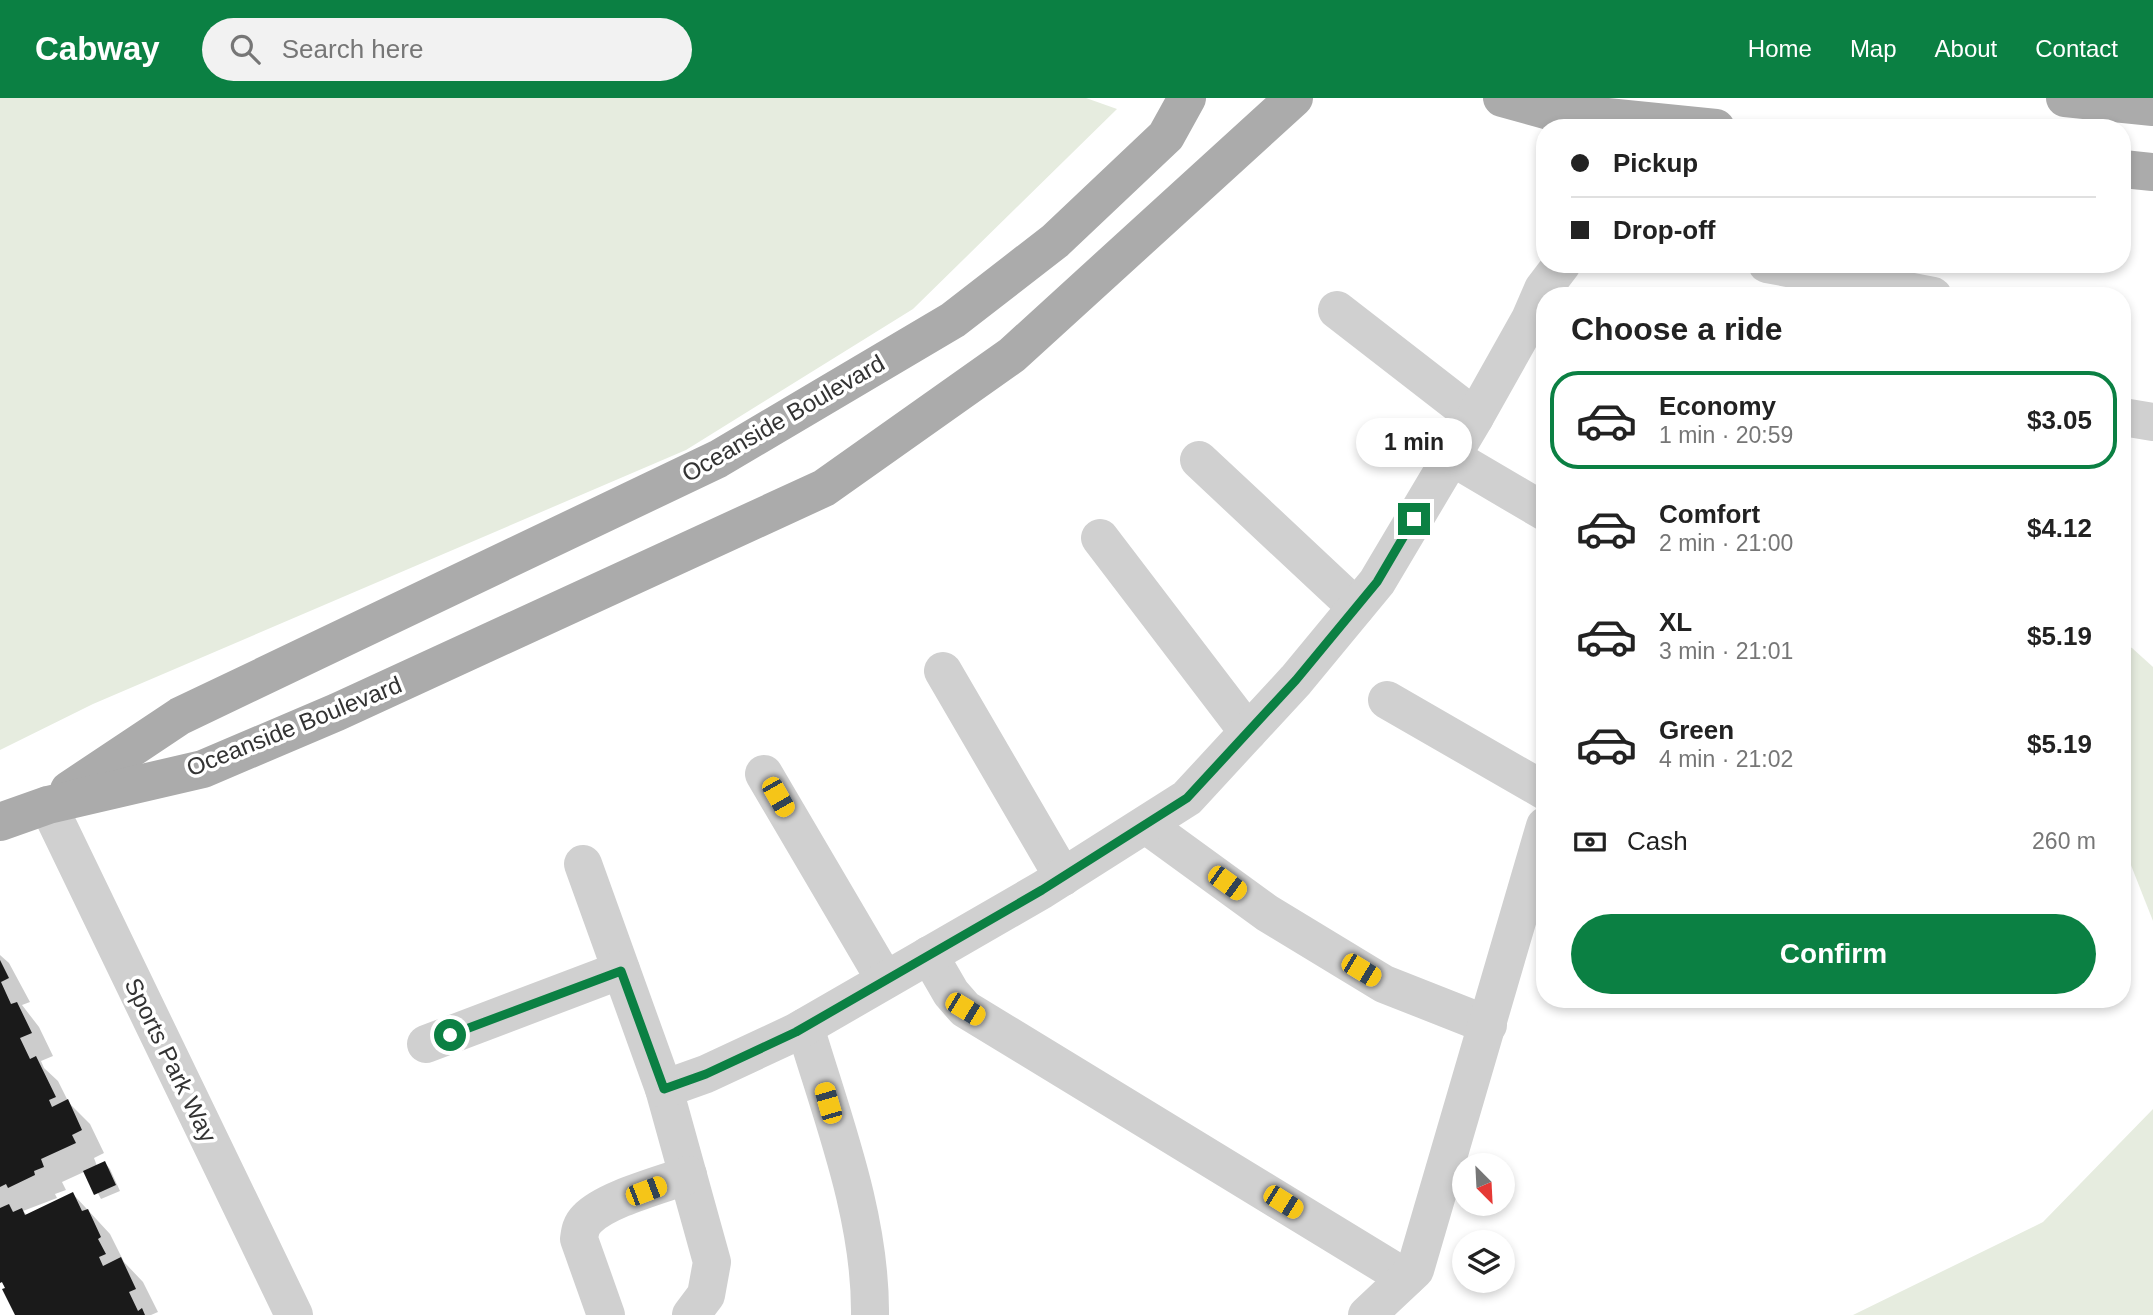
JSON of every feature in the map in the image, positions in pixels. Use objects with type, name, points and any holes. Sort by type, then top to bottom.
[{"type":"main road","name":"Oceanside Boulevard","points":[[48,805],[180,716],[418,605],[718,459],[953,320],[1075,222],[1166,136],[1187,98]]},
{"type":"main road","name":"Oceanside Boulevard","points":[[48,805],[203,769],[337,712],[824,488],[1012,355],[1294,98]]},
{"type":"main road","points":[[1502,98],[1549,111],[1628,119]]},
{"type":"main road","points":[[2065,98],[2153,107]]},
{"type":"main road","points":[[2131,170],[2153,172]]},
{"type":"main road","points":[[0,822],[48,805]]},
{"type":"street","points":[[1545,287],[1555,273]]},
{"type":"street","points":[[1814,273],[1886,287]]},
{"type":"street","points":[[664,1089],[706,1074],[805,1027],[1063,877],[1187,798],[1296,680],[1377,582],[1475,417],[1536,305]]},
{"type":"street","points":[[1337,310],[1475,417]]},
{"type":"street","points":[[2131,418],[2153,422]]},
{"type":"street","points":[[1450,456],[1536,507]]},
{"type":"street","points":[[1199,460],[1356,607]]},
{"type":"street","points":[[1100,538],[1248,732]]},
{"type":"street","points":[[943,671],[1063,877]]},
{"type":"street","points":[[1387,700],[1536,786]]},
{"type":"street","points":[[764,774],[885,980]]},
{"type":"street","name":"Sports Park Way","points":[[48,805],[294,1315]]},
{"type":"street","points":[[1146,824],[1267,913],[1384,984],[1488,1025]]},
{"type":"street","points":[[1367,1315],[1415,1270],[1428,1234],[1536,857]]},
{"type":"street","points":[[583,864],[664,1089],[712,1262],[706,1295],[691,1315]]},
{"type":"street","points":[[929,955],[951,993],[965,1009],[1406,1279]]},
{"type":"street","points":[[426,1044],[621,971]]},
{"type":"street","points":[[805,1027],[850,1180],[870,1272],[870,1315]]},
{"type":"street","points":[[606,1315],[579,1238],[581,1227],[588,1217],[604,1207],[688,1175]]},
{"type":"shaded area","points":[[0,98],[1086,98],[1117,109],[913,309],[686,450],[93,704],[0,750]]},
{"type":"shaded area","points":[[2131,648],[2153,667],[2153,921],[2131,865]]},
{"type":"shaded area","points":[[2153,1109],[2153,1315],[1853,1315],[2043,1222]]},
{"type":"building","points":[[0,960],[9,978],[1,982],[11,1004],[17,1002],[32,1033],[20,1038],[30,1059],[36,1056],[56,1097],[49,1100],[52,1107],[68,1099],[82,1130],[72,1135],[76,1143],[41,1159],[44,1167],[34,1171],[35,1175],[8,1188],[6,1184],[0,1187]]},
{"type":"building","points":[[105,1161],[116,1185],[94,1195],[83,1171]]},
{"type":"building","points":[[73,1192],[82,1211],[88,1209],[101,1237],[98,1239],[106,1254],[99,1257],[103,1266],[121,1257],[136,1289],[129,1292],[138,1311],[142,1308],[145,1315],[15,1315],[2,1289],[5,1288],[2,1282],[0,1283],[0,1208],[9,1204],[13,1212],[22,1208],[25,1215]]},
{"type":"route","points":[[450,1035],[621,971],[664,1089],[706,1074],[796,1032],[1042,890],[1187,798],[1296,680],[1377,582],[1414,519]]}]
